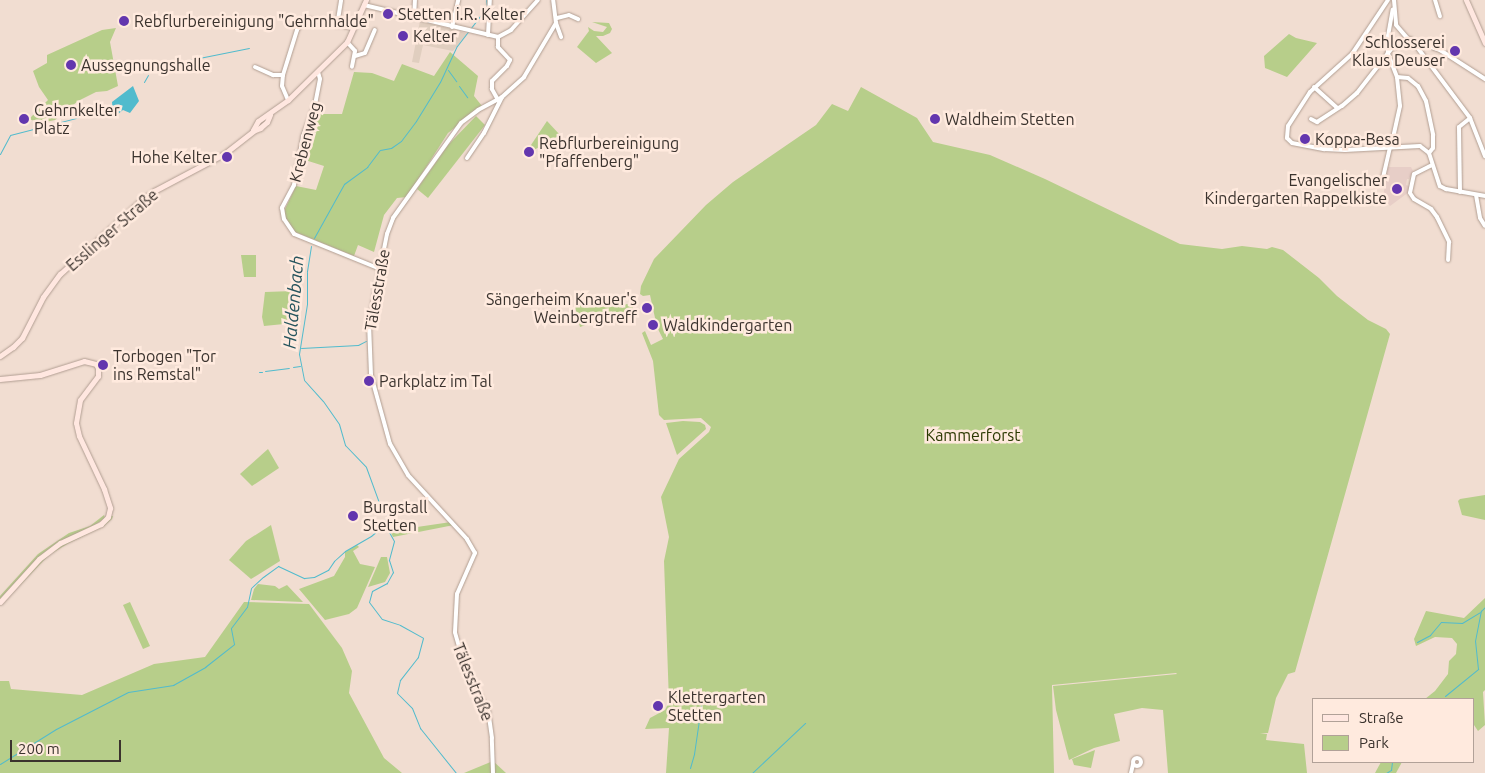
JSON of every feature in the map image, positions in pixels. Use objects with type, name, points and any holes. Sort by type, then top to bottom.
[{"type":"main road","points":[[1466,0],[1485,44]]},
{"type":"main road","name":"Esslinger Straße","points":[[0,356],[18,343],[43,297],[60,274],[138,203],[154,191],[224,154],[268,122],[270,115],[318,72],[347,42],[365,2]]},
{"type":"main road","points":[[0,379],[40,375],[84,361],[96,364],[98,376],[80,400],[76,423],[79,436],[104,489],[110,508],[108,517],[101,524],[66,540],[44,554],[0,602]]},
{"type":"street","points":[[337,26],[341,0]]},
{"type":"street","points":[[414,18],[416,0]]},
{"type":"street","points":[[452,27],[458,0]]},
{"type":"street","points":[[488,35],[490,0]]},
{"type":"street","points":[[365,2],[414,18],[498,37],[511,30],[538,0]]},
{"type":"street","points":[[553,0],[561,37]]},
{"type":"street","points":[[1382,182],[1400,106],[1397,77],[1388,53],[1388,36],[1394,0]]},
{"type":"street","points":[[1435,0],[1440,16]]},
{"type":"street","points":[[1387,2],[1352,54],[1314,87],[1288,126],[1285,135],[1292,143],[1345,150],[1420,146],[1429,153],[1440,186],[1460,192],[1485,196]]},
{"type":"street","points":[[1393,9],[1396,24],[1410,39],[1470,118],[1485,156]]},
{"type":"street","points":[[467,158],[484,133],[500,98],[524,77],[557,20],[569,15],[578,19]]},
{"type":"street","points":[[288,100],[282,86],[283,75],[297,30],[303,21],[307,19],[354,28]]},
{"type":"street","points":[[355,56],[365,54],[375,30]]},
{"type":"street","points":[[498,37],[498,47],[510,60],[507,66],[492,80],[492,89],[500,98]]},
{"type":"street","points":[[1311,119],[1317,122],[1357,93],[1388,53],[1397,44],[1410,39],[1440,50],[1485,78]]},
{"type":"street","points":[[347,42],[354,51],[355,56],[352,67]]},
{"type":"street","points":[[255,67],[273,75],[283,75]]},
{"type":"street","name":"Krebenweg","points":[[318,72],[320,79],[315,105],[303,138],[294,185],[282,208],[284,219],[294,234],[380,269]]},
{"type":"street","points":[[1397,77],[1408,78],[1418,86],[1426,101],[1433,135],[1433,148],[1429,153]]},
{"type":"street","points":[[1314,87],[1337,108]]},
{"type":"street","name":"Tälesstraße","points":[[493,773],[492,738],[488,711],[464,664],[455,632],[457,594],[475,553],[467,539],[416,486],[396,457],[385,432],[371,376],[369,324],[389,225],[453,132],[470,116],[500,98]]},
{"type":"street","points":[[1460,192],[1459,127],[1470,118]]},
{"type":"street","points":[[1432,165],[1414,174],[1410,193],[1414,199],[1431,209],[1437,217],[1448,242],[1448,260]]},
{"type":"street","points":[[1476,195],[1480,218],[1485,226]]},
{"type":"street","points":[[1131,773],[1133,764]]},
{"type":"shaded area","points":[[420,21],[467,34],[453,51],[423,45],[419,63],[412,62]]},
{"type":"shaded area","name":"Evangelischer Kindergarten Rappelkiste","points":[[1388,167],[1411,167],[1413,171],[1409,179],[1407,179],[1406,185],[1409,186],[1409,192],[1390,206],[1383,197]]},
{"type":"green space","points":[[592,22],[609,23],[612,29],[610,33],[596,36],[612,53],[596,63],[577,47],[589,31],[588,27],[594,31],[603,32],[607,27]]},
{"type":"green space","points":[[116,28],[110,42],[118,86],[107,91],[96,92],[78,101],[55,120],[40,123],[29,119],[48,100],[39,87],[33,71],[47,63],[47,55],[102,30]]},
{"type":"green space","points":[[1289,34],[1296,38],[1317,43],[1287,77],[1265,68],[1264,56]]},
{"type":"green space","points":[[450,52],[478,76],[474,96],[482,106],[448,133],[407,197],[397,198],[384,215],[374,252],[358,245],[354,256],[295,232],[285,218],[285,209],[296,186],[316,190],[324,166],[302,159],[307,133],[314,114],[342,114],[354,72],[372,73],[394,81],[402,64],[434,76]]},
{"type":"green space","name":"Kammerforst","points":[[861,87],[917,118],[933,142],[990,155],[1045,179],[1180,244],[1222,249],[1242,246],[1267,249],[1272,247],[1283,250],[1319,278],[1337,296],[1368,320],[1386,329],[1390,334],[1295,672],[1288,674],[1276,698],[1268,733],[1260,733],[1267,734],[1266,740],[1304,744],[1307,773],[1168,773],[1163,710],[1142,708],[1114,714],[1120,741],[1094,748],[1069,760],[1056,710],[1053,686],[1176,673],[1052,685],[1054,773],[666,773],[669,728],[645,729],[650,718],[665,710],[669,702],[664,561],[669,537],[661,497],[679,459],[709,432],[711,427],[701,418],[664,420],[659,415],[653,361],[642,333],[645,331],[651,345],[663,339],[657,327],[650,295],[643,296],[640,294],[641,286],[654,259],[706,205],[733,182],[816,125],[832,104],[848,111]]},
{"type":"green space","points":[[476,116],[485,125],[428,198],[417,189],[448,145]]},
{"type":"green space","points":[[547,121],[560,135],[527,154],[527,151]]},
{"type":"green space","points":[[241,255],[256,255],[256,277],[244,277]]},
{"type":"green space","points":[[294,291],[294,323],[264,326],[262,317],[265,292]]},
{"type":"green space","points":[[574,303],[604,306],[604,303],[611,303],[623,308],[626,304],[633,306],[633,309],[580,327]]},
{"type":"green space","points":[[700,422],[705,425],[706,429],[677,455],[666,423]]},
{"type":"green space","points":[[268,449],[279,468],[252,486],[240,474]]},
{"type":"green space","points":[[1485,495],[1485,520],[1462,515],[1458,501],[1460,499]]},
{"type":"green space","points":[[104,515],[105,518],[101,521],[38,558],[0,599],[0,596],[38,554],[69,533],[90,526]]},
{"type":"green space","points":[[113,516],[112,519],[104,526],[49,555],[0,606],[40,560],[59,546],[103,525]]},
{"type":"green space","points":[[451,522],[454,525],[393,537],[390,531]]},
{"type":"green space","points":[[271,525],[280,561],[251,579],[229,560],[246,541]]},
{"type":"green space","points":[[357,545],[359,547],[353,551],[360,564],[375,567],[357,608],[349,614],[325,620],[299,589],[334,576],[345,557],[345,552]]},
{"type":"green space","points":[[381,557],[387,557],[390,573],[385,582],[368,587]]},
{"type":"green space","points":[[258,584],[275,586],[279,589],[287,585],[303,602],[251,600],[254,589]]},
{"type":"green space","points":[[1485,598],[1485,690],[1483,692],[1485,725],[1478,731],[1475,726],[1475,698],[1426,698],[1435,691],[1448,674],[1449,661],[1456,654],[1457,644],[1452,638],[1435,637],[1416,646],[1414,639],[1426,611],[1464,618]]},
{"type":"green space","points":[[130,602],[150,646],[143,649],[123,605]]},
{"type":"green space","points":[[244,602],[309,604],[342,648],[352,671],[349,693],[384,758],[402,773],[0,773],[0,681],[9,681],[11,689],[82,695],[154,664],[205,657]]},
{"type":"green space","points":[[1095,750],[1091,768],[1074,765],[1072,759]]},
{"type":"green space","points":[[493,761],[506,773],[464,773]]},
{"type":"green space","points":[[1380,763],[1401,763],[1396,773],[1375,773]]},
{"type":"water","points":[[133,86],[139,101],[130,113],[123,110],[118,114],[113,113],[112,102]]},
{"type":"waterway","name":"Haldenbach","points":[[314,238],[344,184],[367,167],[380,150],[391,148],[401,141],[416,121],[440,82],[457,46],[487,7],[486,0]]},
{"type":"waterway","points":[[153,72],[194,59],[249,48]]},
{"type":"waterway","points":[[448,70],[456,81]]},
{"type":"waterway","points":[[144,82],[148,75]]},
{"type":"waterway","points":[[459,86],[467,97]]},
{"type":"waterway","points":[[0,154],[10,135],[111,109]]},
{"type":"waterway","name":"Haldenbach","points":[[311,246],[307,272],[307,304],[299,354],[304,380],[323,401],[339,424],[345,445],[366,467],[381,508],[387,515],[389,532],[394,541],[389,560],[393,572],[387,583],[372,591],[369,602],[382,619],[400,625],[423,638],[418,657],[400,680],[397,693],[412,708],[420,728],[456,773]]},
{"type":"waterway","points":[[301,348],[358,345],[366,341]]},
{"type":"waterway","points":[[293,367],[300,366]]},
{"type":"waterway","points":[[265,371],[289,368]]},
{"type":"waterway","points":[[0,764],[56,729],[128,692],[173,685],[205,667],[234,644],[231,628],[247,607],[251,588],[263,577],[278,566],[304,578],[314,577],[328,570],[334,561],[345,551],[371,536],[383,526],[386,518]]},
{"type":"waterway","points":[[1445,696],[1478,669],[1475,641],[1481,611],[1485,607]]},
{"type":"waterway","points":[[1417,642],[1430,635],[1441,622],[1462,623],[1480,612]]},
{"type":"waterway","points":[[690,768],[701,706]]},
{"type":"waterway","points":[[752,773],[805,723]]},
{"type":"waterway","points":[[1386,773],[1391,770],[1392,763]]},
{"type":"place","name":"Stetten i.R. Kelter","points":[[388,14]]},
{"type":"place","name":"Rebflurbereinigung \"Gehrnhalde\"","points":[[124,21]]},
{"type":"place","name":"Kelter","points":[[403,36]]},
{"type":"place","name":"Schlosserei Klaus Deuser","points":[[1455,51]]},
{"type":"place","name":"Aussegnungshalle","points":[[71,65]]},
{"type":"place","name":"Gehrnkelter Platz","points":[[24,119]]},
{"type":"place","name":"Waldheim Stetten","points":[[935,119]]},
{"type":"place","name":"Koppa-Besa","points":[[1305,139]]},
{"type":"place","name":"Rebflurbereinigung \"Pfaffenberg\"","points":[[529,152]]},
{"type":"place","name":"Hohe Kelter","points":[[227,157]]},
{"type":"place","name":"Evangelischer Kindergarten Rappelkiste","points":[[1397,189]]},
{"type":"place","name":"Sängerheim Knauer's Weinbergtreff","points":[[647,308]]},
{"type":"place","name":"Waldkindergarten","points":[[653,325]]},
{"type":"place","name":"Torbogen \"Tor ins Remstal\"","points":[[103,365]]},
{"type":"place","name":"Parkplatz im Tal","points":[[369,381]]},
{"type":"place","name":"Burgstall Stetten","points":[[353,516]]},
{"type":"place","name":"Klettergarten Stetten","points":[[658,706]]}]
